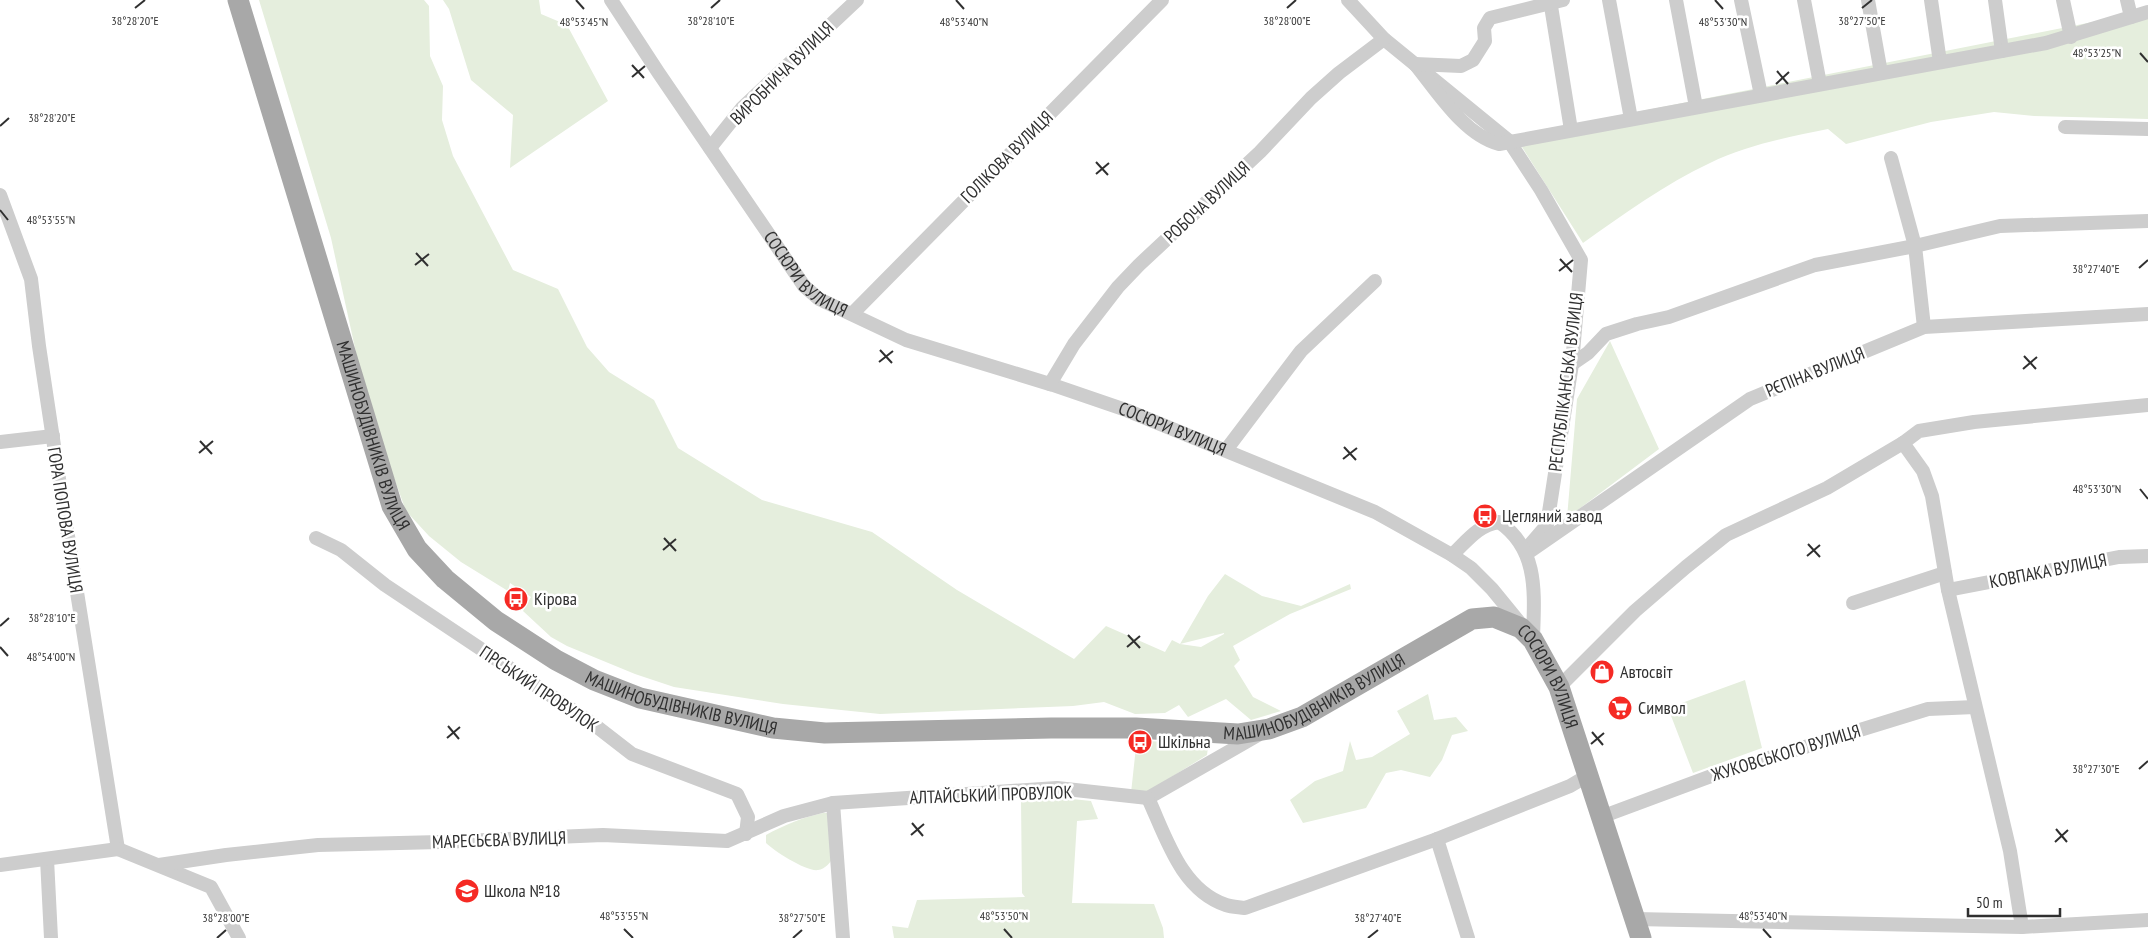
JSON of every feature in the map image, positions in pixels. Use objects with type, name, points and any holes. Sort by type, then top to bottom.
[{"type":"main road","name":"МАШИНОБУДІВНИКІВ ВУЛИЦЯ","points":[[238,0],[296,186],[380,474],[392,506],[411,541],[436,570],[466,597],[525,641],[594,680],[640,698],[773,728],[826,733],[1136,728],[1238,734],[1268,729],[1302,717],[1472,619],[1494,617],[1513,623],[1533,640]]},
{"type":"main road","name":"СОСЮРИ ВУЛИЦЯ","points":[[1533,640],[1559,687],[1638,929]]},
{"type":"street","name":"СОСЮРИ ВУЛИЦЯ","points":[[611,0],[804,286],[819,299],[906,340],[1050,384],[1126,410],[1375,512],[1452,555],[1471,568],[1492,589],[1533,640]]},
{"type":"street","name":"ВИРОБНИЧА ВУЛИЦЯ","points":[[710,148],[742,108],[857,0]]},
{"type":"street","name":"ГОЛІКОВА ВУЛИЦЯ","points":[[852,314],[1162,0]]},
{"type":"street","name":"РЕСПУБЛІКАНСЬКА ВУЛИЦЯ","points":[[1348,0],[1384,39],[1509,142],[1541,190],[1581,260],[1572,364],[1547,525],[1526,552]]},
{"type":"street","points":[[1609,0],[1632,119]]},
{"type":"street","points":[[1676,0],[1696,107]]},
{"type":"street","points":[[1741,0],[1760,95]]},
{"type":"street","points":[[1804,0],[1820,84]]},
{"type":"street","points":[[1868,0],[1881,73]]},
{"type":"street","points":[[1931,0],[1940,62]]},
{"type":"street","points":[[1994,0],[2002,51]]},
{"type":"street","points":[[2063,0],[2071,37]]},
{"type":"street","points":[[2127,0],[2131,17]]},
{"type":"street","points":[[1415,64],[1461,66],[1473,60],[1485,41],[1484,28],[1490,18],[1554,1],[1571,130]]},
{"type":"street","points":[[1509,142],[2071,37],[2148,12]]},
{"type":"street","name":"РОБОЧА ВУЛИЦЯ","points":[[1050,384],[1074,344],[1118,287],[1139,265],[1260,152],[1311,98],[1339,73],[1384,39]]},
{"type":"street","points":[[2066,127],[2148,129]]},
{"type":"street","points":[[1891,158],[1915,246],[1924,327]]},
{"type":"street","name":"ГОРА ПОПОВА ВУЛИЦЯ","points":[[0,195],[31,279],[52,436],[118,849]]},
{"type":"street","points":[[1572,364],[1588,353],[1606,334],[1637,324],[1669,317],[1815,265],[1915,246],[2000,226],[2148,220]]},
{"type":"street","points":[[1226,450],[1301,351],[1375,281]]},
{"type":"street","name":"РЄПІНА ВУЛИЦЯ","points":[[1526,552],[1750,399],[1924,327],[2148,314]]},
{"type":"street","points":[[1559,687],[1635,610],[1726,535],[1827,488],[1903,443],[1919,431],[1974,422],[2148,405]]},
{"type":"street","points":[[0,442],[52,436]]},
{"type":"street","points":[[1903,443],[1923,471],[1932,496],[1948,590],[2010,851],[2022,927]]},
{"type":"street","points":[[1452,555],[1479,529],[1488,524],[1499,522],[1512,531],[1526,552],[1534,591],[1533,640]]},
{"type":"street","name":"ГІРСЬКИЙ ПРОВУЛОК","points":[[316,538],[341,550],[385,585],[592,723],[632,754],[737,794],[748,817],[746,834]]},
{"type":"street","name":"КОВПАКА ВУЛИЦЯ","points":[[1948,590],[2119,557],[2148,556]]},
{"type":"street","points":[[1853,603],[1945,573]]},
{"type":"street","name":"ЖУКОВСЬКОГО ВУЛИЦЯ","points":[[1601,817],[1714,775],[1928,710],[1975,707]]},
{"type":"street","points":[[1268,729],[1148,798],[1182,871],[1209,897],[1227,906],[1245,908],[1438,839],[1570,786],[1587,776]]},
{"type":"street","name":"АЛТАЙСЬКИЙ ПРОВУЛОК","points":[[833,803],[1057,788],[1148,798]]},
{"type":"street","points":[[833,803],[843,938]]},
{"type":"street","name":"МАРЕСЬЄВА ВУЛИЦЯ","points":[[158,865],[318,844],[603,836],[727,841],[784,816],[833,803]]},
{"type":"street","points":[[1438,839],[1468,938]]},
{"type":"street","points":[[0,865],[118,849],[211,887],[239,938]]},
{"type":"street","points":[[47,859],[51,938]]},
{"type":"street","points":[[1638,929],[2022,927],[2148,920]]},
{"type":"green space","points":[[259,0],[424,0],[429,6],[430,56],[443,86],[442,120],[453,156],[513,270],[558,289],[587,347],[609,372],[654,400],[678,448],[762,500],[872,532],[957,590],[1074,659],[1106,626],[1165,652],[1172,640],[1180,644],[1208,596],[1225,574],[1262,596],[1301,606],[1350,584],[1351,589],[1290,614],[1233,646],[1240,660],[1234,666],[1253,697],[1281,711],[1251,720],[1226,699],[1188,717],[1179,705],[1165,713],[1135,714],[1104,702],[1073,706],[880,714],[783,704],[674,687],[635,674],[567,646],[551,637],[523,611],[531,597],[510,583],[508,591],[461,562],[429,536],[406,511],[367,403],[331,238]],"holes":[[[1224,633],[1201,647],[1180,644]]]},
{"type":"green space","points":[[443,0],[539,0],[541,14],[567,25],[608,101],[510,168],[513,115],[471,80],[449,9]]},
{"type":"green space","points":[[2148,11],[2148,119],[2034,116],[1994,112],[1931,122],[1846,144],[1828,129],[1798,135],[1739,151],[1693,171],[1645,200],[1583,243],[1515,136]]},
{"type":"green space","points":[[1610,341],[1659,449],[1567,518],[1577,399]]},
{"type":"green space","points":[[1745,680],[1762,748],[1693,773],[1668,708]]},
{"type":"green space","points":[[1428,694],[1434,720],[1456,717],[1468,731],[1452,735],[1442,760],[1430,777],[1401,770],[1386,773],[1366,808],[1303,823],[1290,800],[1315,781],[1343,771],[1350,741],[1356,760],[1372,757],[1410,734],[1397,711]]},
{"type":"green space","points":[[1147,741],[1205,744],[1208,747],[1207,755],[1144,794],[1131,793],[1136,747],[1147,748]]},
{"type":"green space","points":[[1035,795],[1091,801],[1098,819],[1077,821],[1072,903],[1154,904],[1163,928],[1164,938],[894,938],[892,926],[908,928],[917,900],[1025,897],[1022,893],[1021,800]]},
{"type":"green space","points":[[828,813],[833,858],[823,868],[813,870],[806,868],[783,856],[766,843],[766,835],[773,831],[801,819]]},
{"type":"place","name":"Цегляний завод","points":[[1485,516]]},
{"type":"place","name":"Кірова","points":[[516,599]]},
{"type":"place","name":"Автосвіт","points":[[1602,672]]},
{"type":"place","name":"Символ","points":[[1620,708]]},
{"type":"place","name":"Шкільна","points":[[1140,742]]},
{"type":"place","name":"Школа №18","points":[[467,891]]}]
